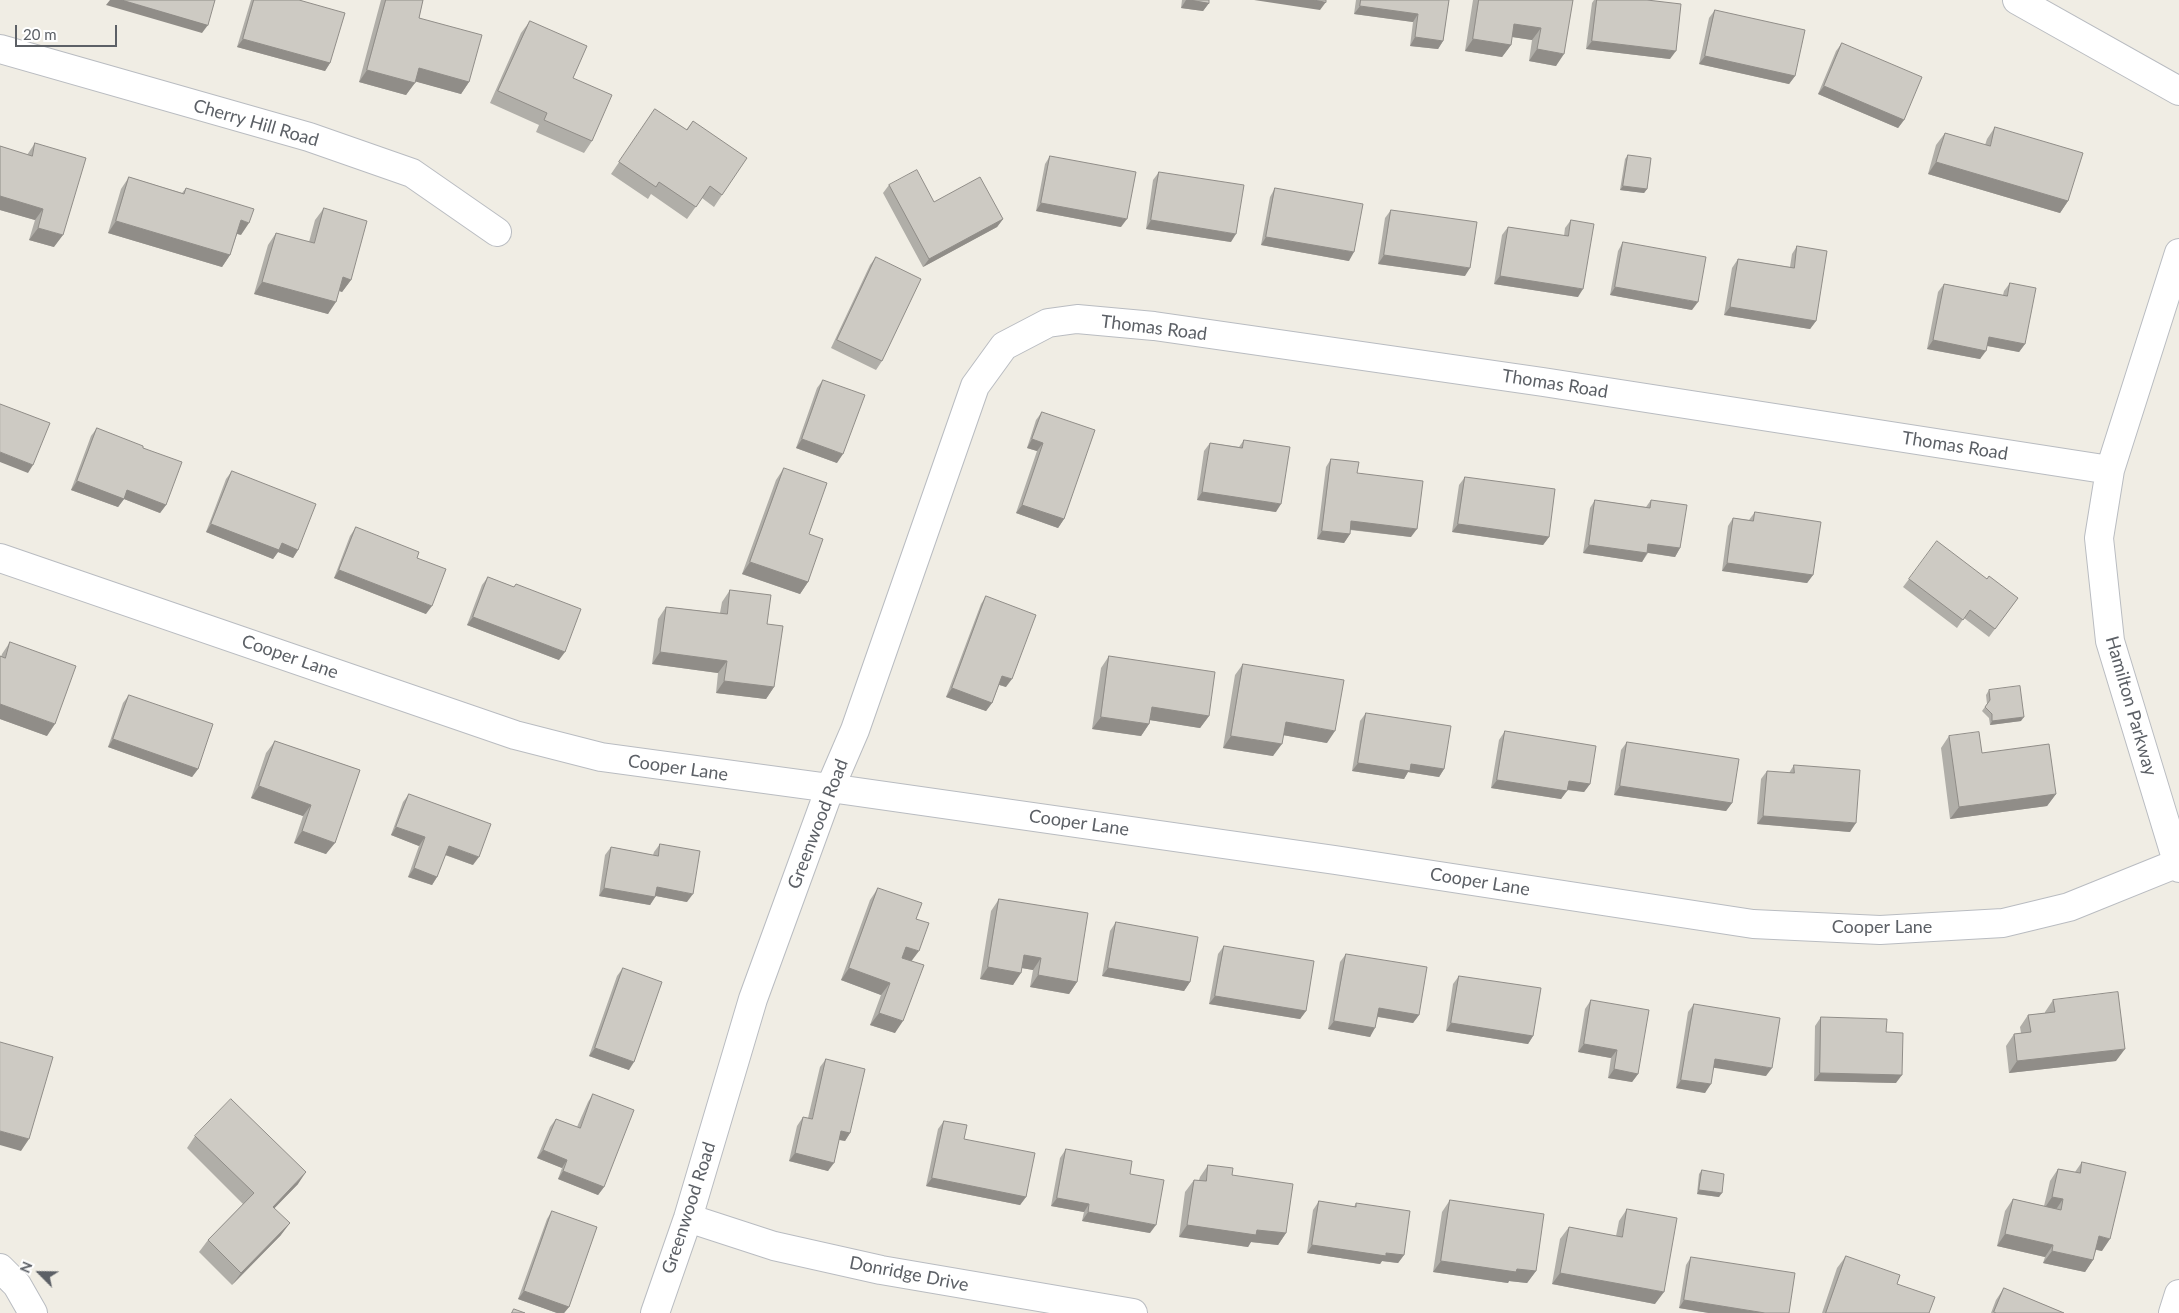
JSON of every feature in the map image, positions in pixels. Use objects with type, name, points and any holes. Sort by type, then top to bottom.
[{"type":"street","points":[[2017,0],[2179,91]]},
{"type":"street","name":"Cherry Hill Road","points":[[0,49],[309,137],[412,174],[496,232]]},
{"type":"street","name":"Hamilton Parkway","points":[[2178,866],[2110,641],[2099,538],[2110,470],[2179,253]]},
{"type":"street","name":"Thomas Road","points":[[1004,346],[1048,323],[1077,320],[1154,326],[1543,382],[2110,470]]},
{"type":"street","name":"Greenwood Road","points":[[655,1313],[688,1218],[753,999],[830,788],[855,730],[975,386],[1004,346]]},
{"type":"street","name":"Cooper Lane","points":[[0,558],[515,735],[601,757],[1335,860],[1753,924],[1880,930],[2003,923],[2069,906],[2178,866]]},
{"type":"street","name":"Donridge Drive","points":[[688,1218],[774,1246],[881,1270],[1133,1313]]},
{"type":"street","points":[[0,1268],[17,1285],[33,1313]]},
{"type":"street","points":[[2173,1313],[2179,1294]]},
{"type":"building","points":[[122,0],[215,0],[208,25]]},
{"type":"building","points":[[254,0],[299,0],[345,13],[330,63],[243,39]]},
{"type":"building","points":[[386,0],[423,0],[419,18],[482,35],[469,82],[419,68],[415,83],[367,70]]},
{"type":"building","points":[[1190,0],[1209,0],[1209,3]]},
{"type":"building","points":[[1361,0],[1449,0],[1443,41],[1415,37],[1418,14],[1360,6]]},
{"type":"building","points":[[1479,0],[1573,0],[1564,54],[1537,49],[1541,28],[1514,24],[1511,45],[1473,39]]},
{"type":"building","points":[[1597,0],[1647,0],[1681,4],[1676,51],[1592,41]]},
{"type":"building","points":[[1715,10],[1805,30],[1795,76],[1705,56]]},
{"type":"building","points":[[530,21],[587,46],[573,78],[612,95],[592,141],[544,120],[547,113],[498,91]]},
{"type":"building","points":[[1842,43],[1922,77],[1904,120],[1824,86]]},
{"type":"building","points":[[655,109],[687,130],[693,121],[747,158],[722,195],[710,186],[696,207],[659,182],[656,187],[619,162]]},
{"type":"building","points":[[1995,127],[2083,153],[2068,201],[1936,162],[1945,133],[1990,146]]},
{"type":"building","points":[[35,143],[86,158],[63,235],[38,228],[43,209],[0,196],[0,146],[32,156]]},
{"type":"building","points":[[1628,155],[1651,158],[1647,189],[1623,186]]},
{"type":"building","points":[[1050,156],[1136,172],[1127,219],[1041,203]]},
{"type":"building","points":[[917,170],[934,202],[980,177],[1003,219],[929,259],[889,185]]},
{"type":"building","points":[[1159,172],[1244,185],[1236,234],[1151,220]]},
{"type":"building","points":[[129,177],[184,194],[186,188],[254,209],[249,223],[241,220],[230,255],[116,221]]},
{"type":"building","points":[[1275,188],[1363,204],[1354,252],[1266,237]]},
{"type":"building","points":[[324,208],[367,221],[351,280],[343,277],[336,302],[262,282],[276,233],[314,243]]},
{"type":"building","points":[[1391,210],[1477,222],[1470,268],[1384,255]]},
{"type":"building","points":[[1571,220],[1594,224],[1583,289],[1500,276],[1508,227],[1568,236]]},
{"type":"building","points":[[1623,242],[1706,257],[1698,302],[1615,287]]},
{"type":"building","points":[[1797,246],[1827,251],[1816,321],[1730,307],[1738,259],[1794,268]]},
{"type":"building","points":[[876,257],[921,279],[882,361],[837,340]]},
{"type":"building","points":[[2010,283],[2036,288],[2025,344],[1989,337],[1986,351],[1933,340],[1944,284],[2007,296]]},
{"type":"building","points":[[823,380],[865,395],[843,454],[802,439]]},
{"type":"building","points":[[0,404],[50,423],[33,465],[0,452]]},
{"type":"building","points":[[1042,412],[1095,430],[1064,519],[1022,505],[1043,443],[1032,439]]},
{"type":"building","points":[[97,428],[182,462],[166,505],[127,490],[124,499],[77,481]]},
{"type":"building","points":[[1244,440],[1290,447],[1281,504],[1202,492],[1210,443],[1242,448]]},
{"type":"building","points":[[1331,459],[1359,462],[1357,473],[1423,481],[1417,529],[1351,521],[1350,534],[1322,531]]},
{"type":"building","points":[[784,468],[827,483],[809,534],[823,539],[808,582],[750,562]]},
{"type":"building","points":[[232,471],[316,504],[298,550],[282,543],[279,550],[211,524]]},
{"type":"building","points":[[1465,477],[1555,489],[1549,537],[1458,524]]},
{"type":"building","points":[[1595,500],[1650,508],[1651,500],[1687,505],[1680,548],[1648,544],[1647,553],[1589,545]]},
{"type":"building","points":[[1755,512],[1821,522],[1813,575],[1727,563],[1733,518],[1753,521]]},
{"type":"building","points":[[356,527],[419,552],[417,558],[446,569],[432,606],[339,570]]},
{"type":"building","points":[[1937,541],[1987,579],[1989,576],[2018,598],[1995,629],[1970,610],[1963,620],[1909,579]]},
{"type":"building","points":[[488,577],[514,587],[516,584],[581,609],[565,652],[473,617]]},
{"type":"building","points":[[730,590],[771,595],[767,624],[783,626],[774,687],[724,681],[727,661],[660,652],[666,607],[727,614]]},
{"type":"building","points":[[986,596],[1036,615],[1012,679],[1002,676],[992,703],[952,688]]},
{"type":"building","points":[[10,642],[76,666],[55,724],[0,704],[0,656],[5,658]]},
{"type":"building","points":[[1109,656],[1215,672],[1209,716],[1152,707],[1149,724],[1101,717]]},
{"type":"building","points":[[1243,664],[1344,680],[1335,731],[1286,722],[1282,744],[1231,736]]},
{"type":"building","points":[[2020,686],[2024,717],[1992,721],[1992,714],[1985,707],[1990,700],[1989,690]]},
{"type":"building","points":[[129,695],[213,724],[198,769],[113,739]]},
{"type":"building","points":[[1366,713],[1451,726],[1444,769],[1411,764],[1410,771],[1358,763]]},
{"type":"building","points":[[1505,731],[1596,746],[1590,784],[1569,781],[1567,791],[1497,780]]},
{"type":"building","points":[[1979,732],[1982,753],[2049,744],[2056,794],[1959,807],[1949,736]]},
{"type":"building","points":[[275,741],[360,770],[335,843],[302,831],[311,805],[259,786]]},
{"type":"building","points":[[1627,742],[1739,759],[1732,803],[1620,786]]},
{"type":"building","points":[[1794,765],[1860,770],[1856,823],[1763,816],[1767,771],[1794,773]]},
{"type":"building","points":[[409,794],[491,824],[479,857],[449,846],[437,877],[414,868],[425,837],[396,827]]},
{"type":"building","points":[[660,844],[700,851],[693,894],[657,887],[655,897],[604,888],[611,847],[658,856]]},
{"type":"building","points":[[878,888],[922,903],[916,919],[929,923],[919,951],[906,947],[902,958],[924,965],[903,1021],[879,1013],[890,983],[849,968]]},
{"type":"building","points":[[999,899],[1088,913],[1077,982],[1038,975],[1041,958],[1024,955],[1021,973],[988,967]]},
{"type":"building","points":[[1116,922],[1198,937],[1190,982],[1108,968]]},
{"type":"building","points":[[1224,946],[1314,961],[1306,1011],[1215,996]]},
{"type":"building","points":[[1346,954],[1427,967],[1419,1015],[1379,1008],[1375,1028],[1334,1021]]},
{"type":"building","points":[[623,968],[662,982],[634,1062],[595,1048]]},
{"type":"building","points":[[1459,976],[1541,988],[1533,1036],[1451,1023]]},
{"type":"building","points":[[2118,992],[2125,1049],[2017,1061],[2014,1034],[2031,1032],[2028,1015],[2055,1012],[2053,1000]]},
{"type":"building","points":[[1591,1000],[1649,1010],[1638,1074],[1614,1069],[1617,1050],[1584,1044]]},
{"type":"building","points":[[1694,1004],[1780,1018],[1772,1068],[1715,1059],[1711,1084],[1681,1080]]},
{"type":"building","points":[[1821,1017],[1887,1019],[1886,1032],[1903,1033],[1902,1075],[1820,1073]]},
{"type":"building","points":[[0,1042],[53,1057],[29,1139],[0,1131]]},
{"type":"building","points":[[826,1059],[865,1069],[850,1133],[841,1131],[834,1163],[795,1153],[803,1117],[812,1119]]},
{"type":"building","points":[[593,1094],[634,1110],[604,1187],[563,1171],[567,1160],[543,1150],[556,1119],[580,1128]]},
{"type":"building","points":[[231,1099],[306,1172],[273,1207],[290,1223],[241,1273],[208,1240],[254,1193],[195,1136]]},
{"type":"building","points":[[944,1121],[967,1125],[964,1139],[1035,1153],[1026,1197],[932,1178]]},
{"type":"building","points":[[1066,1149],[1132,1161],[1130,1174],[1164,1180],[1156,1225],[1088,1212],[1089,1204],[1057,1198]]},
{"type":"building","points":[[2082,1162],[2126,1172],[2110,1239],[2099,1236],[2093,1260],[2052,1251],[2053,1245],[2005,1234],[2013,1199],[2061,1210],[2063,1199],[2052,1197],[2058,1169],[2080,1173]]},
{"type":"building","points":[[1208,1165],[1233,1168],[1232,1175],[1293,1184],[1286,1233],[1257,1230],[1256,1235],[1187,1225],[1194,1180],[1206,1181]]},
{"type":"building","points":[[1702,1170],[1724,1174],[1722,1193],[1699,1190]]},
{"type":"building","points":[[1450,1200],[1544,1214],[1536,1271],[1517,1269],[1516,1272],[1441,1261]]},
{"type":"building","points":[[1319,1201],[1356,1207],[1356,1203],[1410,1211],[1404,1255],[1386,1253],[1386,1256],[1312,1245]]},
{"type":"building","points":[[1627,1209],[1677,1218],[1664,1292],[1560,1273],[1569,1227],[1622,1237]]},
{"type":"building","points":[[552,1211],[597,1227],[569,1307],[524,1291]]},
{"type":"building","points":[[1846,1256],[1900,1275],[1897,1284],[1935,1297],[1929,1313],[1826,1313]]},
{"type":"building","points":[[1691,1257],[1795,1273],[1789,1313],[1765,1313],[1684,1300]]},
{"type":"building","points":[[2004,1288],[2064,1313],[1996,1313],[1994,1312]]},
{"type":"building","points":[[514,1309],[525,1313],[512,1313]]}]
